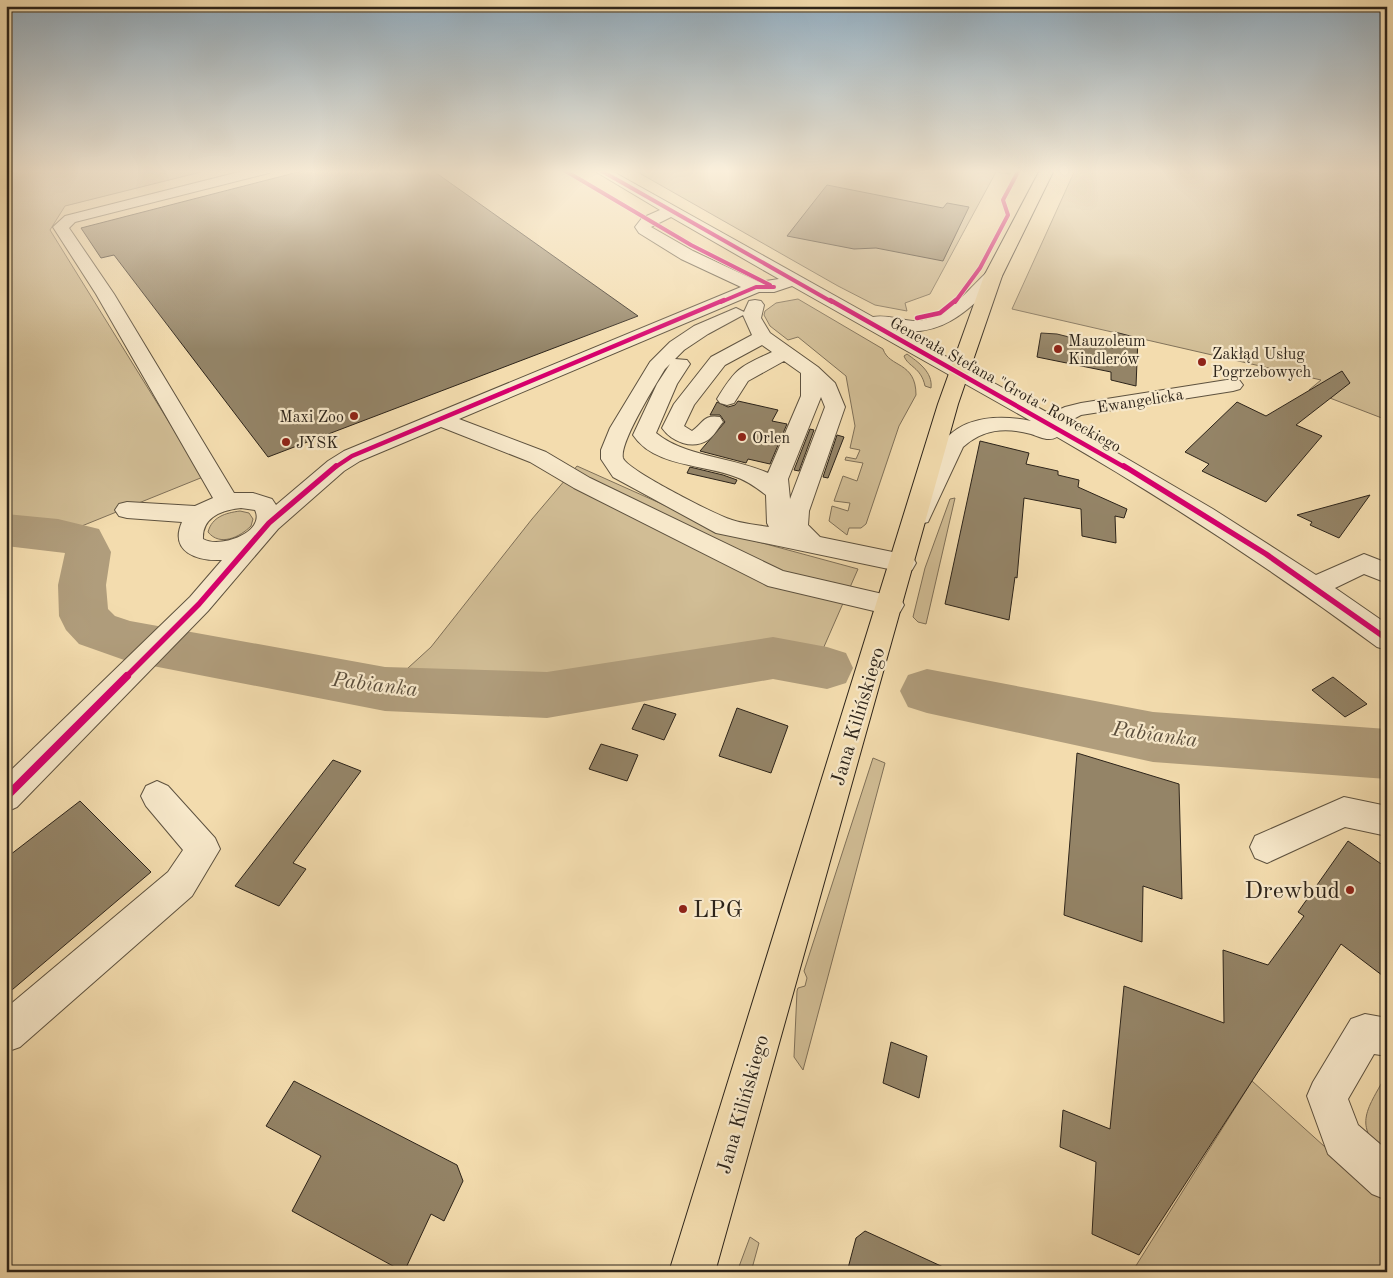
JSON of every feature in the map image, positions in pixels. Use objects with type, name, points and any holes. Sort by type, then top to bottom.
[{"type":"main road","name":"Jana Kilińskiego","points":[[692,1272],[796,915],[870,676],[960,372],[993,276],[1017,230]]},
{"type":"street","points":[[63,230],[110,302],[227,502]]},
{"type":"street","points":[[646,230],[687,254],[769,290]]},
{"type":"street","name":"Generała Stefana \"Grota\" Roweckiego","points":[[695,230],[769,290],[835,303],[1127,468],[1265,553],[1387,639]]},
{"type":"street","points":[[835,303],[888,324],[910,326],[934,325],[956,312],[993,276]]},
{"type":"street","points":[[258,502],[268,510],[262,531],[227,551],[212,552],[199,550],[191,543],[189,534],[192,525],[200,515],[213,507],[239,500],[258,502],[336,466],[352,456],[440,418],[769,290]]},
{"type":"street","points":[[769,290],[677,346],[657,366],[622,428],[612,450],[612,459],[621,472],[658,494],[725,527],[804,542],[906,551],[954,444],[973,428],[997,423],[1021,425],[1062,438],[1127,468]]},
{"type":"street","points":[[769,290],[752,318],[763,337],[811,370],[828,387],[835,407],[797,511],[796,527],[803,536],[804,542]]},
{"type":"street","points":[[722,319],[694,344],[688,352],[667,384],[644,435],[652,444],[666,450],[736,468],[764,480],[777,500]]},
{"type":"street","points":[[712,422],[705,434],[698,438],[688,438],[673,428],[684,404],[718,361],[763,337]]},
{"type":"street","points":[[727,399],[740,377],[753,368],[786,353]]},
{"type":"street","points":[[804,542],[785,533],[779,523],[777,479],[812,396],[811,370]]},
{"type":"street","name":"Ewangelicka","points":[[1050,423],[1072,411],[1081,409],[1233,385]]},
{"type":"street","points":[[440,418],[538,457],[582,483],[776,580],[891,605]]},
{"type":"street","points":[[622,428],[628,441],[653,458],[756,489],[777,500]]},
{"type":"street","points":[[6,797],[124,682],[175,629],[262,531],[336,466]]},
{"type":"street","points":[[127,510],[200,515]]},
{"type":"street","points":[[1314,587],[1364,563],[1387,574]]},
{"type":"street","points":[[6,1034],[180,884],[203,849],[157,796]]},
{"type":"street","points":[[1267,847],[1344,812],[1387,820]]},
{"type":"street","points":[[1387,1037],[1365,1033],[1328,1096],[1343,1139],[1387,1179]]},
{"type":"shaded area","points":[[6,230],[50,230],[203,477],[57,536],[6,532]]},
{"type":"shaded area","points":[[739,230],[965,230],[930,294],[905,303],[907,311],[875,305]]},
{"type":"shaded area","points":[[1048,230],[1387,230],[1387,420],[1309,390],[1321,380],[1012,309]]},
{"type":"shaded area","points":[[798,299],[883,349],[886,355],[912,376],[915,384],[916,395],[899,426],[866,524],[861,528],[849,528],[847,535],[829,521],[832,506],[848,511],[850,503],[834,501],[843,476],[857,481],[863,463],[845,460],[846,457],[856,459],[860,450],[850,448],[855,426],[846,376],[798,337],[788,340],[770,326],[764,315],[765,311],[776,303]]},
{"type":"shaded area","points":[[907,354],[927,372],[930,377],[931,388],[925,386],[921,375],[908,363],[904,356]]},
{"type":"shaded area","points":[[577,466],[729,534],[858,569],[816,665],[773,658],[547,695],[385,689],[431,647],[532,519]]},
{"type":"shaded area","points":[[955,498],[926,624],[918,622],[913,617],[925,568],[950,499]]},
{"type":"shaded area","points":[[240,511],[249,513],[253,519],[251,526],[241,534],[224,540],[218,539],[208,532],[216,519],[229,513]]},
{"type":"shaded area","points":[[873,758],[885,763],[803,1070],[794,1057],[797,991],[798,988],[805,986],[807,978],[804,971]]},
{"type":"shaded area","points":[[1387,1073],[1387,1156],[1369,1135],[1366,1116],[1369,1106]]},
{"type":"shaded area","points":[[1252,1081],[1387,1203],[1387,1272],[1132,1272]]},
{"type":"shaded area","points":[[750,1237],[759,1243],[751,1272],[737,1272]]},
{"type":"building","points":[[82,230],[516,230],[638,316],[268,457],[114,255],[101,258]]},
{"type":"building","points":[[792,230],[958,230],[943,261],[876,248],[854,249],[787,236]]},
{"type":"building","points":[[1115,332],[1138,338],[1136,386],[1111,380],[1111,372],[1037,357],[1041,333],[1057,334],[1113,348]]},
{"type":"building","points":[[1342,371],[1350,383],[1296,425],[1322,436],[1266,502],[1202,471],[1209,464],[1185,452],[1237,402],[1266,416]]},
{"type":"building","name":"Orlen","points":[[738,401],[778,410],[772,421],[787,424],[770,464],[748,459],[746,463],[700,451],[725,422],[720,415],[710,415],[717,402],[728,407],[735,405]]},
{"type":"building","points":[[810,429],[814,430],[799,471],[794,470]]},
{"type":"building","points":[[837,435],[844,437],[828,478],[823,477]]},
{"type":"building","points":[[980,441],[1029,453],[1026,464],[1058,471],[1058,475],[1079,480],[1078,487],[1127,509],[1124,518],[1115,516],[1116,543],[1082,536],[1081,509],[1024,498],[1017,578],[1015,577],[1009,620],[945,604]]},
{"type":"building","points":[[690,467],[737,480],[735,484],[687,473]]},
{"type":"building","points":[[1370,495],[1339,538],[1310,525],[1312,522],[1297,515]]},
{"type":"building","points":[[1333,677],[1367,704],[1345,717],[1312,690]]},
{"type":"building","points":[[644,704],[676,714],[664,740],[632,729]]},
{"type":"building","points":[[737,708],[788,726],[771,773],[719,756]]},
{"type":"building","points":[[601,744],[638,755],[627,781],[589,769]]},
{"type":"building","points":[[1077,753],[1179,784],[1182,899],[1143,886],[1142,942],[1064,915]]},
{"type":"building","points":[[333,760],[361,771],[293,863],[306,869],[279,906],[235,886]]},
{"type":"building","points":[[80,801],[151,872],[6,995],[6,858]]},
{"type":"building","points":[[1348,841],[1387,868],[1387,979],[1341,944],[1139,1255],[1092,1234],[1096,1162],[1060,1147],[1063,1110],[1110,1129],[1124,986],[1224,1023],[1223,950],[1268,965],[1304,916],[1298,912]]},
{"type":"building","points":[[891,1042],[927,1056],[919,1098],[883,1083]]},
{"type":"building","points":[[294,1081],[457,1165],[463,1181],[444,1221],[431,1214],[404,1272],[292,1211],[321,1156],[266,1126]]},
{"type":"building","points":[[865,1231],[954,1272],[847,1272],[856,1238]]},
{"type":"waterway","name":"Pabianka","points":[[6,530],[58,535],[83,541],[88,552],[82,585],[84,616],[97,630],[127,641],[385,689],[547,695],[773,658],[827,668]]},
{"type":"waterway","name":"Pabianka","points":[[927,691],[1153,737],[1387,754]]},
{"type":"cycle path","points":[[664,230],[770,285]]},
{"type":"cycle path","points":[[705,230],[1141,476],[1266,554],[1387,639]]},
{"type":"cycle path","points":[[917,318],[943,312],[952,305],[971,282],[1000,230]]},
{"type":"cycle path","points":[[6,797],[199,604],[269,523],[336,466],[352,456],[756,287],[774,287]]},
{"type":"place","name":"Mauzoleum Kindlerów","points":[[1058,349]]},
{"type":"place","name":"Zakłąd Usług Pogrzebowych","points":[[1202,362]]},
{"type":"place","name":"Maxi Zoo","points":[[354,416]]},
{"type":"place","name":"Orlen","points":[[742,437]]},
{"type":"place","name":"JYSK","points":[[286,442]]},
{"type":"place","name":"Drewbud","points":[[1350,890]]},
{"type":"place","name":"LPG","points":[[683,909]]}]
